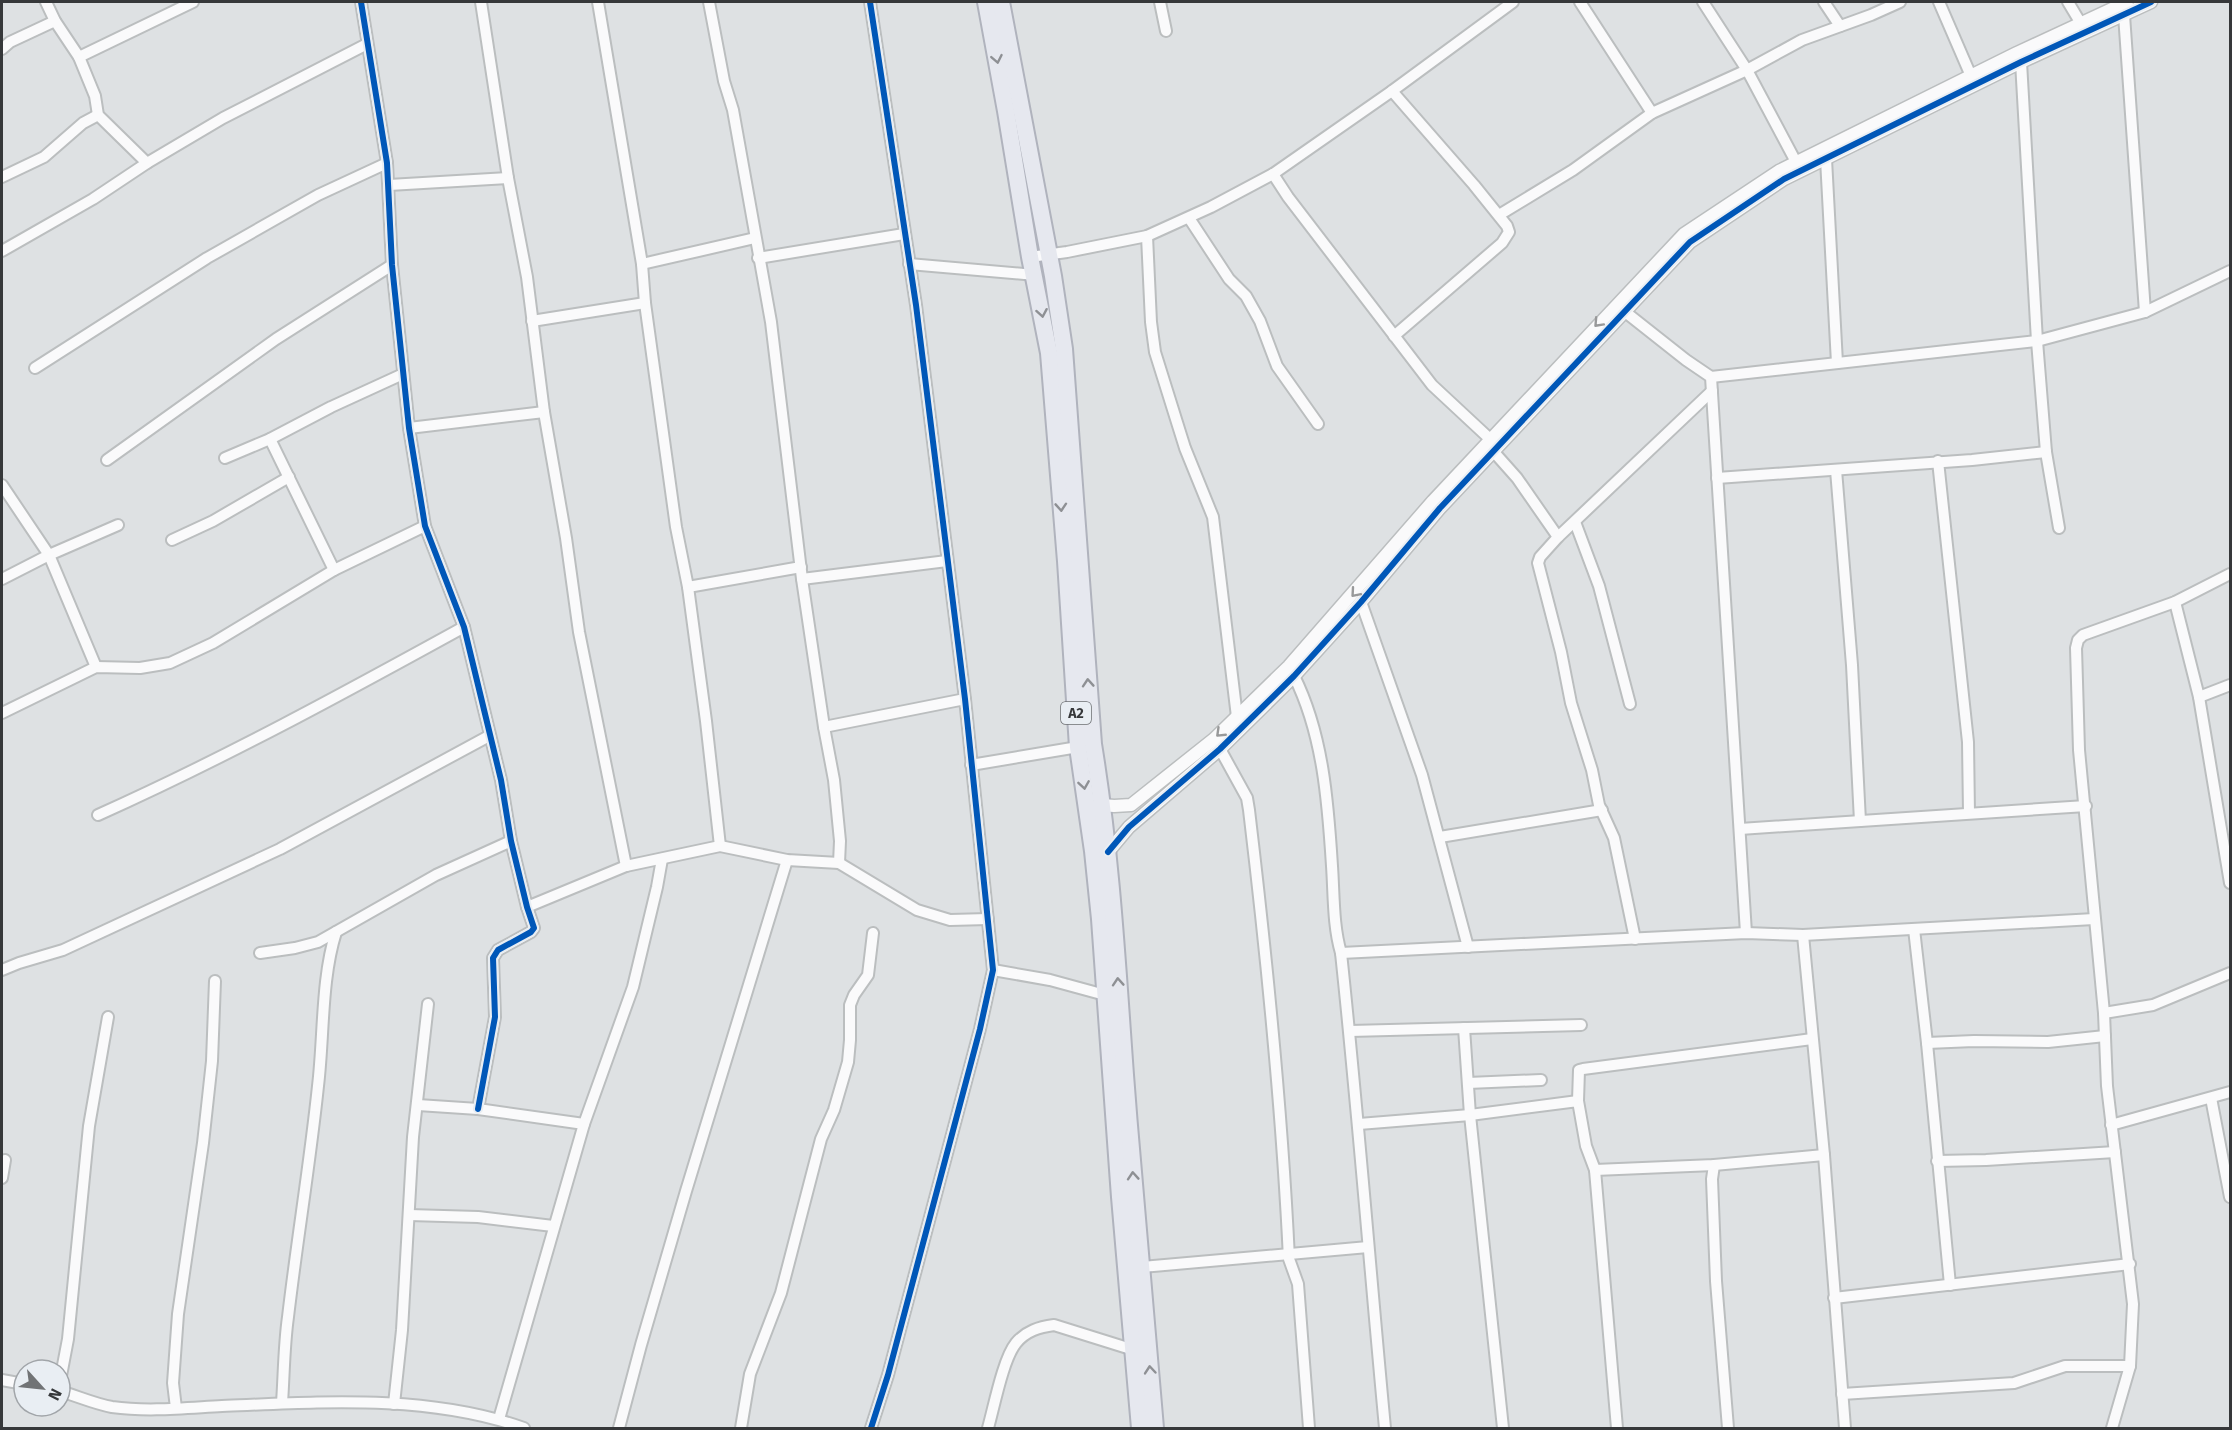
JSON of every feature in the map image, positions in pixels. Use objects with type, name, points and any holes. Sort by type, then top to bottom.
[{"type":"highway","name":"A2","points":[[986,2],[1049,353],[1066,561],[1103,805],[1155,1428]]},
{"type":"highway","name":"A2","points":[[1001,2],[1064,349],[1078,642],[1078,747],[1093,851],[1140,1428]]},
{"type":"street","points":[[46,2],[55,21],[79,57],[95,96],[98,115],[147,164]]},
{"type":"street","points":[[79,57],[193,2]]},
{"type":"street","points":[[361,2],[387,163],[392,265],[403,374],[425,526],[464,627],[501,780],[511,841],[526,907],[534,927],[531,932],[498,950],[493,958],[495,1017],[478,1109]]},
{"type":"street","points":[[481,2],[508,178],[527,277],[544,412],[566,538],[579,632],[626,866]]},
{"type":"street","points":[[598,2],[642,264],[645,303],[676,527],[688,587],[706,721],[720,846]]},
{"type":"street","points":[[709,2],[724,81],[733,110],[772,333],[802,579],[834,780],[840,841],[839,863]]},
{"type":"street","points":[[870,2],[916,305],[965,699],[993,970],[980,1029],[897,1341],[871,1428]]},
{"type":"street","points":[[1160,2],[1166,31]]},
{"type":"street","points":[[1030,257],[1147,236],[1189,218],[1273,174],[1392,91],[1500,6],[1514,2]]},
{"type":"street","points":[[1580,2],[1652,113]]},
{"type":"street","points":[[1704,2],[1747,70],[1796,162]]},
{"type":"street","points":[[1824,2],[1840,26]]},
{"type":"street","points":[[1499,215],[1573,170],[1652,113],[1747,70],[1802,40],[1900,2]]},
{"type":"street","points":[[1939,2],[1971,76]]},
{"type":"street","points":[[2068,2],[2080,22]]},
{"type":"street","points":[[1108,852],[1129,827],[1220,749],[1294,676],[1361,602],[1491,445],[1684,234],[1796,162],[2080,22],[2127,2]]},
{"type":"street","points":[[1103,805],[1114,807],[1131,805],[1214,739],[1237,717],[1289,666],[1432,501],[1491,445],[1690,242],[1784,179],[2021,62],[2151,2]]},
{"type":"street","points":[[2124,15],[2145,312]]},
{"type":"street","points":[[2,49],[10,42],[55,21]]},
{"type":"street","points":[[2,251],[93,199],[223,118],[367,44]]},
{"type":"street","points":[[2021,62],[2037,341],[2046,452],[2059,528]]},
{"type":"street","points":[[1392,91],[1499,215],[1509,232],[1508,238],[1394,336]]},
{"type":"street","points":[[2,177],[44,157],[83,123],[98,115]]},
{"type":"street","points":[[1826,159],[1837,363]]},
{"type":"street","points":[[35,368],[207,258],[318,195],[387,163]]},
{"type":"street","points":[[1273,174],[1288,197],[1432,385],[1491,445],[1558,537]]},
{"type":"street","points":[[389,185],[508,178]]},
{"type":"street","points":[[1189,218],[1229,279],[1246,296],[1260,321],[1277,366],[1318,424]]},
{"type":"street","points":[[758,258],[904,234]]},
{"type":"street","points":[[1147,236],[1151,322],[1155,352],[1185,448],[1213,517],[1237,717]]},
{"type":"street","points":[[642,264],[756,238]]},
{"type":"street","points":[[909,264],[1035,275]]},
{"type":"street","points":[[107,460],[276,339],[392,265]]},
{"type":"street","points":[[1624,310],[1711,377],[2037,341],[2145,312],[2230,271]]},
{"type":"street","points":[[532,321],[645,303]]},
{"type":"street","points":[[225,459],[403,374]]},
{"type":"street","points":[[1711,377],[1746,933]]},
{"type":"street","points":[[1635,939],[1614,838],[1599,805],[1592,770],[1571,703],[1561,652],[1538,563],[1540,557],[1558,537],[1712,391]]},
{"type":"street","points":[[409,428],[544,412]]},
{"type":"street","points":[[270,439],[334,570]]},
{"type":"street","points":[[1717,478],[1972,460],[2046,452]]},
{"type":"street","points":[[1938,461],[1968,742],[1969,813]]},
{"type":"street","points":[[1836,470],[1852,665],[1860,821]]},
{"type":"street","points":[[172,540],[213,521],[289,477]]},
{"type":"street","points":[[2,485],[49,555],[96,667]]},
{"type":"street","points":[[1575,522],[1599,586],[1630,704]]},
{"type":"street","points":[[2,579],[49,555],[118,525]]},
{"type":"street","points":[[2,713],[96,667],[140,668],[170,663],[213,643],[334,570],[425,526]]},
{"type":"street","points":[[802,579],[947,561]]},
{"type":"street","points":[[688,587],[801,567]]},
{"type":"street","points":[[2112,1428],[2130,1366],[2133,1304],[2130,1264],[2111,1125],[2086,806],[2079,750],[2076,648],[2078,640],[2083,635],[2175,602],[2230,574]]},
{"type":"street","points":[[1361,602],[1422,775],[1468,947]]},
{"type":"street","points":[[2175,602],[2199,697],[2230,883]]},
{"type":"street","points":[[98,815],[343,694],[464,627]]},
{"type":"street","points":[[1294,676],[1303,694],[1321,757],[1328,808],[1335,911],[1359,1124],[1385,1428]]},
{"type":"street","points":[[2199,697],[2230,685]]},
{"type":"street","points":[[824,727],[965,699]]},
{"type":"street","points":[[2,970],[63,950],[280,849],[489,736]]},
{"type":"street","points":[[971,765],[1078,747]]},
{"type":"street","points":[[1220,749],[1247,798],[1249,810],[1277,1064],[1289,1255],[1298,1284],[1309,1428]]},
{"type":"street","points":[[1740,829],[2086,806]]},
{"type":"street","points":[[1440,837],[1602,810]]},
{"type":"street","points":[[260,953],[318,942],[436,875],[511,841]]},
{"type":"street","points":[[526,907],[626,866],[720,846],[787,860],[839,863],[917,910],[950,920],[988,919]]},
{"type":"street","points":[[499,1419],[584,1124],[633,987],[662,859]]},
{"type":"street","points":[[619,1428],[640,1345],[787,860]]},
{"type":"street","points":[[1341,954],[1746,933],[1803,935],[2094,919]]},
{"type":"street","points":[[1914,929],[1950,1285]]},
{"type":"street","points":[[282,1403],[288,1319],[308,1181],[321,1066],[327,981],[336,932]]},
{"type":"street","points":[[741,1428],[750,1374],[781,1293],[821,1140],[834,1110],[848,1062],[850,1005],[854,994],[868,975],[873,933]]},
{"type":"street","points":[[1803,935],[1824,1155],[1845,1428]]},
{"type":"street","points":[[993,970],[1050,980],[1104,995]]},
{"type":"street","points":[[2103,1013],[2153,1005],[2230,974]]},
{"type":"street","points":[[176,1408],[173,1383],[178,1314],[203,1143],[212,1061],[215,981]]},
{"type":"street","points":[[394,1404],[402,1330],[413,1137],[428,1004]]},
{"type":"street","points":[[64,1358],[89,1126],[108,1017]]},
{"type":"street","points":[[1350,1031],[1581,1025]]},
{"type":"street","points":[[1464,1028],[1470,1114],[1503,1428]]},
{"type":"street","points":[[1927,1043],[2048,1042],[2105,1036]]},
{"type":"street","points":[[1617,1428],[1594,1170],[1586,1146],[1578,1101],[1580,1070],[1812,1038]]},
{"type":"street","points":[[1468,1083],[1541,1080]]},
{"type":"street","points":[[2111,1125],[2230,1092]]},
{"type":"street","points":[[2211,1098],[2230,1197]]},
{"type":"street","points":[[1359,1124],[1578,1101]]},
{"type":"street","points":[[418,1105],[478,1109],[584,1124]]},
{"type":"street","points":[[1937,1161],[2115,1152]]},
{"type":"street","points":[[1594,1170],[1714,1165],[1824,1155]]},
{"type":"street","points":[[2,1178],[5,1160]]},
{"type":"street","points":[[1714,1165],[1712,1179],[1716,1281],[1728,1428]]},
{"type":"street","points":[[409,1215],[478,1217],[553,1226]]},
{"type":"street","points":[[1142,1267],[1368,1247]]},
{"type":"street","points":[[1834,1298],[2130,1264]]},
{"type":"street","points":[[988,1428],[1010,1354],[1017,1342],[1030,1331],[1041,1326],[1054,1325],[1134,1350]]},
{"type":"street","points":[[1842,1394],[1991,1386],[2024,1382],[2065,1366],[2130,1366]]},
{"type":"street","points":[[72,1395],[109,1407],[137,1410],[282,1403],[394,1404],[450,1410],[499,1419],[524,1428]]},
{"type":"cycle path","points":[[361,2],[387,163],[392,265],[409,428],[425,526],[464,627],[501,780],[511,841],[534,928],[531,932],[498,950],[493,958],[495,1017],[478,1109]]},
{"type":"cycle path","points":[[870,2],[916,305],[965,699],[993,970],[980,1029],[888,1375],[871,1428]]},
{"type":"cycle path","points":[[1108,852],[1129,827],[1220,749],[1294,676],[1361,602],[1440,508],[1690,242],[1784,179],[2021,62],[2151,2]]}]
